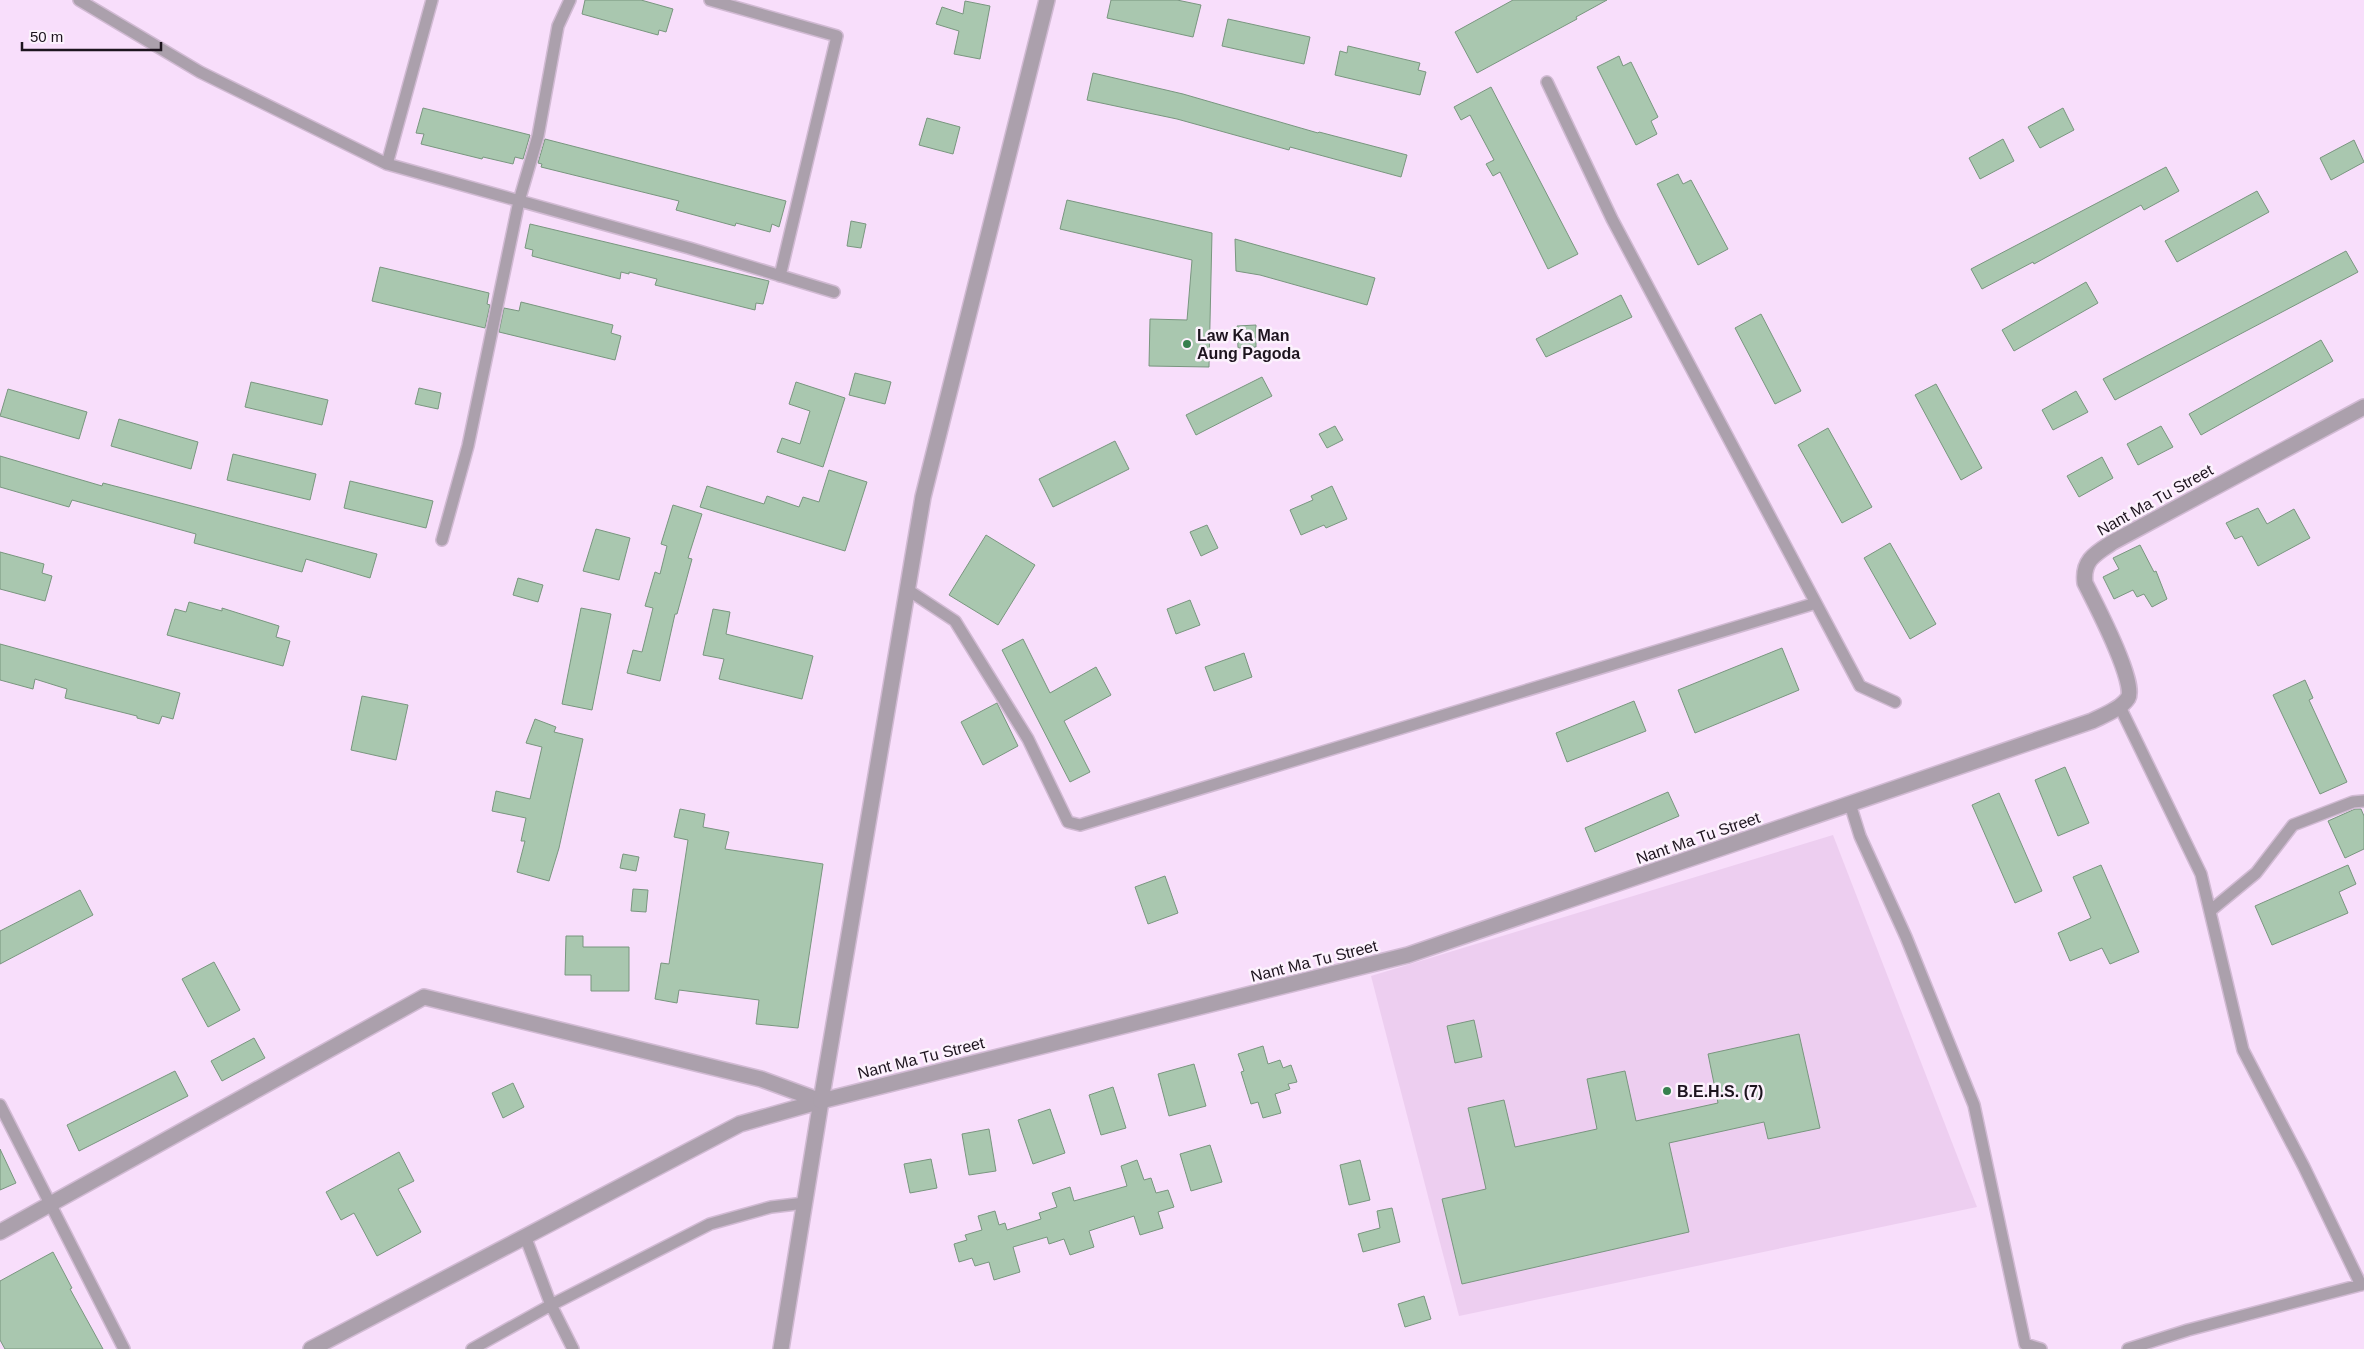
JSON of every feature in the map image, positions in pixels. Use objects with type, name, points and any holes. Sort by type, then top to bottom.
[{"type":"street","points":[[781,1349],[923,497],[1047,0]]},
{"type":"street","name":"Nant Ma Tu Street","points":[[311,1349],[740,1124],[821,1101],[1408,956],[2092,721],[2120,707],[2128,698],[2130,690],[2129,679],[2085,583],[2084,571],[2089,561],[2113,542],[2364,407]]},
{"type":"street","points":[[0,1232],[424,997],[761,1079],[821,1101]]},
{"type":"lane","points":[[79,0],[200,72],[387,164],[834,292]]},
{"type":"lane","points":[[387,164],[432,0]]},
{"type":"lane","points":[[442,540],[468,446],[519,201],[538,136],[558,26],[570,0]]},
{"type":"lane","points":[[710,0],[837,36],[780,276]]},
{"type":"lane","points":[[1547,82],[1612,219],[1860,686],[1895,702]]},
{"type":"lane","points":[[908,590],[955,621],[1028,739],[1068,822],[1080,825],[1816,603]]},
{"type":"lane","points":[[2120,707],[2201,874],[2243,1050],[2362,1284],[2188,1330],[2128,1349]]},
{"type":"lane","points":[[2210,911],[2256,873],[2293,825],[2353,802],[2364,801]]},
{"type":"lane","points":[[1850,804],[1860,836],[1906,937],[1974,1105],[2024,1346],[2041,1349]]},
{"type":"lane","points":[[0,1105],[124,1349]]},
{"type":"lane","points":[[472,1349],[551,1304],[710,1224],[771,1207],[805,1203]]},
{"type":"lane","points":[[525,1236],[551,1304],[573,1349]]},
{"type":"shaded area","name":"B.E.H.S. (7)","points":[[1833,835],[1977,1207],[1459,1316],[1371,976]]},
{"type":"building","points":[[585,0],[641,0],[673,9],[666,32],[659,30],[658,35],[582,14]]},
{"type":"building","points":[[1111,0],[1177,0],[1201,5],[1193,37],[1107,18]]},
{"type":"building","points":[[1513,0],[1607,0],[1576,17],[1577,19],[1477,73],[1455,32]]},
{"type":"building","points":[[965,1],[990,6],[980,59],[954,54],[959,31],[936,24],[942,7],[963,14]]},
{"type":"building","points":[[1228,19],[1310,37],[1304,64],[1222,46]]},
{"type":"building","points":[[1348,46],[1420,63],[1418,70],[1426,72],[1420,95],[1335,75],[1340,51],[1347,53]]},
{"type":"building","points":[[1619,56],[1623,66],[1631,62],[1658,117],[1651,121],[1657,134],[1636,145],[1597,67]]},
{"type":"building","points":[[1093,73],[1183,94],[1318,133],[1407,155],[1401,177],[1290,147],[1289,150],[1177,119],[1087,100]]},
{"type":"building","points":[[1491,87],[1578,254],[1548,269],[1500,172],[1493,176],[1486,164],[1494,160],[1470,115],[1461,120],[1454,107]]},
{"type":"building","points":[[423,108],[530,135],[523,159],[515,157],[513,164],[483,157],[482,159],[421,144],[424,134],[416,133]]},
{"type":"building","points":[[2063,108],[2074,130],[2040,148],[2028,127]]},
{"type":"building","points":[[927,118],[960,127],[953,154],[919,145]]},
{"type":"building","points":[[545,139],[786,201],[779,227],[772,224],[770,232],[736,223],[735,226],[676,210],[679,201],[541,167],[542,164],[538,163]]},
{"type":"building","points":[[2003,139],[2014,161],[1980,179],[1969,158]]},
{"type":"building","points":[[2354,140],[2364,162],[2331,180],[2320,158]]},
{"type":"building","points":[[2166,167],[2179,191],[2144,210],[2141,205],[2034,264],[2033,262],[1982,289],[1971,269]]},
{"type":"building","points":[[1678,174],[1683,184],[1691,180],[1728,249],[1698,265],[1657,184]]},
{"type":"building","points":[[2257,191],[2269,212],[2177,262],[2165,241]]},
{"type":"building","points":[[1067,200],[1212,233],[1209,367],[1149,366],[1150,319],[1187,320],[1192,260],[1060,229]]},
{"type":"building","points":[[851,221],[866,224],[861,248],[847,246]]},
{"type":"building","points":[[530,224],[769,281],[763,304],[756,303],[755,310],[655,285],[657,279],[629,272],[629,274],[621,272],[620,279],[532,256],[533,250],[525,248]]},
{"type":"building","points":[[1235,239],[1375,278],[1367,305],[1260,275],[1236,271]]},
{"type":"building","points":[[2346,251],[2358,272],[2115,400],[2103,379]]},
{"type":"building","points":[[380,267],[489,293],[487,304],[490,305],[485,328],[372,301]]},
{"type":"building","points":[[2086,282],[2098,303],[2014,351],[2002,330]]},
{"type":"building","points":[[1621,295],[1632,317],[1546,357],[1536,339]]},
{"type":"building","points":[[521,302],[613,325],[611,333],[621,336],[615,360],[499,332],[504,308],[519,311]]},
{"type":"building","points":[[1761,314],[1801,391],[1775,404],[1735,328]]},
{"type":"building","points":[[1256,325],[1256,347],[1238,348],[1237,326]]},
{"type":"building","points":[[2321,340],[2333,361],[2201,435],[2189,414]]},
{"type":"building","points":[[855,373],[891,382],[885,404],[849,395]]},
{"type":"building","points":[[1262,377],[1272,396],[1196,435],[1186,415]]},
{"type":"building","points":[[251,382],[328,400],[322,425],[245,407]]},
{"type":"building","points":[[796,382],[845,398],[823,467],[777,452],[782,438],[800,444],[810,411],[789,404]]},
{"type":"building","points":[[1936,384],[1982,468],[1961,480],[1915,395]]},
{"type":"building","points":[[419,388],[441,393],[438,409],[415,404]]},
{"type":"building","points":[[8,389],[87,412],[79,439],[0,416]]},
{"type":"building","points":[[2076,391],[2088,412],[2053,430],[2042,410]]},
{"type":"building","points":[[119,419],[198,442],[191,469],[111,446]]},
{"type":"building","points":[[1335,426],[1343,440],[1327,448],[1319,434]]},
{"type":"building","points":[[2161,426],[2173,447],[2138,465],[2127,444]]},
{"type":"building","points":[[1828,428],[1872,507],[1842,523],[1798,445]]},
{"type":"building","points":[[1115,441],[1129,469],[1053,507],[1039,479]]},
{"type":"building","points":[[233,454],[316,474],[310,500],[227,480]]},
{"type":"building","points":[[0,456],[102,486],[103,483],[377,554],[370,578],[306,559],[302,572],[194,543],[196,534],[72,500],[69,507],[0,487]]},
{"type":"building","points":[[2102,457],[2113,478],[2079,497],[2067,476]]},
{"type":"building","points":[[829,470],[867,482],[845,551],[700,507],[707,486],[764,504],[767,496],[799,507],[803,497],[819,502]]},
{"type":"building","points":[[350,481],[433,501],[426,528],[344,508]]},
{"type":"building","points":[[1332,486],[1347,519],[1326,528],[1324,525],[1301,535],[1290,510],[1313,500],[1311,496]]},
{"type":"building","points":[[673,505],[702,514],[688,558],[692,559],[677,614],[675,614],[660,681],[627,673],[633,650],[642,652],[653,608],[645,606],[655,572],[660,574],[667,546],[661,544]]},
{"type":"building","points":[[2258,508],[2267,524],[2294,509],[2310,538],[2258,566],[2242,536],[2235,539],[2226,523]]},
{"type":"building","points":[[1207,525],[1218,548],[1201,556],[1190,532]]},
{"type":"building","points":[[596,529],[630,538],[619,580],[583,571]]},
{"type":"building","points":[[986,535],[1035,565],[998,625],[949,595]]},
{"type":"building","points":[[1890,543],[1936,624],[1910,639],[1864,558]]},
{"type":"building","points":[[2140,545],[2154,572],[2156,571],[2167,599],[2152,607],[2144,594],[2137,597],[2133,590],[2114,599],[2103,577],[2119,569],[2113,558]]},
{"type":"building","points":[[0,552],[44,564],[42,573],[52,576],[45,601],[0,589]]},
{"type":"building","points":[[518,578],[543,585],[538,602],[513,595]]},
{"type":"building","points":[[1190,600],[1200,625],[1176,634],[1167,609]]},
{"type":"building","points":[[189,602],[222,611],[222,608],[279,626],[276,637],[290,641],[283,666],[167,635],[175,609],[186,612]]},
{"type":"building","points":[[581,608],[611,614],[592,710],[562,704]]},
{"type":"building","points":[[713,609],[730,612],[726,634],[813,656],[802,699],[719,679],[724,659],[703,655]]},
{"type":"building","points":[[1023,639],[1050,693],[1096,667],[1111,695],[1064,721],[1090,772],[1070,782],[1002,650]]},
{"type":"building","points":[[0,644],[180,693],[173,719],[162,716],[159,724],[137,718],[137,716],[65,698],[67,689],[35,679],[33,689],[0,680]]},
{"type":"building","points":[[1782,648],[1799,690],[1695,733],[1678,690]]},
{"type":"building","points":[[1244,653],[1252,677],[1214,691],[1205,667]]},
{"type":"building","points":[[2305,680],[2313,698],[2309,700],[2347,782],[2320,794],[2273,695]]},
{"type":"building","points":[[362,696],[408,705],[396,760],[351,750]]},
{"type":"building","points":[[1634,701],[1646,731],[1567,762],[1556,733]]},
{"type":"building","points":[[997,703],[1018,746],[983,765],[961,722]]},
{"type":"building","points":[[535,719],[556,727],[554,732],[583,739],[559,848],[549,881],[517,872],[525,841],[521,841],[526,818],[492,811],[496,791],[530,799],[542,747],[526,743]]},
{"type":"building","points":[[2065,767],[2089,823],[2058,836],[2035,780]]},
{"type":"building","points":[[1668,792],[1679,816],[1595,852],[1585,828]]},
{"type":"building","points":[[1999,793],[2042,891],[2015,903],[1972,805]]},
{"type":"building","points":[[680,809],[705,814],[703,827],[729,832],[725,849],[823,864],[798,1028],[756,1024],[759,1000],[679,990],[677,1003],[655,999],[661,963],[669,964],[688,840],[674,837]]},
{"type":"building","points":[[2355,809],[2361,809],[2364,816],[2364,849],[2345,858],[2328,821]]},
{"type":"building","points":[[623,854],[639,857],[636,871],[620,868]]},
{"type":"building","points":[[2101,865],[2139,952],[2110,964],[2102,948],[2070,961],[2058,933],[2091,918],[2073,877]]},
{"type":"building","points":[[2348,865],[2356,884],[2339,892],[2348,913],[2272,945],[2255,906]]},
{"type":"building","points":[[1165,876],[1178,913],[1148,924],[1135,887]]},
{"type":"building","points":[[633,889],[648,890],[646,912],[631,911]]},
{"type":"building","points":[[80,890],[93,915],[0,964],[0,931]]},
{"type":"building","points":[[566,936],[583,936],[583,947],[629,947],[629,991],[591,991],[591,975],[565,975]]},
{"type":"building","points":[[214,962],[240,1010],[208,1027],[182,979]]},
{"type":"building","points":[[1474,1020],[1482,1057],[1455,1063],[1447,1026]]},
{"type":"building","points":[[1799,1034],[1820,1128],[1768,1139],[1764,1122],[1669,1143],[1689,1232],[1462,1284],[1442,1199],[1486,1189],[1468,1108],[1504,1100],[1515,1147],[1597,1129],[1587,1079],[1625,1071],[1636,1121],[1718,1103],[1708,1054]]},
{"type":"building","points":[[254,1038],[265,1058],[222,1081],[211,1061]]},
{"type":"building","points":[[1263,1046],[1268,1064],[1280,1060],[1283,1068],[1291,1065],[1297,1082],[1288,1084],[1290,1089],[1275,1094],[1281,1113],[1263,1118],[1258,1102],[1251,1104],[1241,1072],[1244,1071],[1238,1054]]},
{"type":"building","points":[[1194,1064],[1206,1106],[1169,1116],[1158,1074]]},
{"type":"building","points":[[175,1071],[188,1096],[79,1151],[67,1125]]},
{"type":"building","points":[[513,1083],[524,1107],[503,1118],[492,1093]]},
{"type":"building","points":[[1113,1087],[1126,1128],[1101,1135],[1089,1095]]},
{"type":"building","points":[[1050,1109],[1065,1153],[1033,1164],[1018,1120]]},
{"type":"building","points":[[989,1129],[996,1171],[969,1175],[962,1134]]},
{"type":"building","points":[[1210,1145],[1222,1182],[1191,1191],[1180,1154]]},
{"type":"building","points":[[0,1149],[16,1183],[0,1190]]},
{"type":"building","points":[[399,1152],[414,1181],[398,1189],[421,1232],[377,1256],[354,1213],[341,1220],[326,1192]]},
{"type":"building","points":[[931,1159],[937,1188],[910,1193],[904,1164]]},
{"type":"building","points":[[1137,1160],[1144,1180],[1151,1178],[1156,1193],[1168,1190],[1174,1207],[1158,1212],[1163,1228],[1140,1235],[1134,1216],[1089,1231],[1094,1247],[1070,1255],[1064,1239],[1049,1244],[1047,1237],[1013,1247],[1020,1272],[994,1280],[989,1262],[975,1266],[972,1258],[959,1262],[954,1244],[967,1240],[965,1235],[982,1230],[978,1216],[995,1211],[999,1225],[1005,1223],[1007,1230],[1041,1219],[1039,1213],[1057,1207],[1052,1193],[1070,1187],[1074,1201],[1127,1186],[1121,1166]]},
{"type":"building","points":[[1360,1160],[1370,1200],[1349,1205],[1340,1165]]},
{"type":"building","points":[[1392,1208],[1400,1242],[1363,1252],[1358,1234],[1380,1228],[1377,1211]]},
{"type":"building","points":[[53,1252],[72,1288],[70,1289],[103,1349],[5,1349],[0,1340],[0,1281]]},
{"type":"building","points":[[1424,1296],[1431,1319],[1405,1327],[1398,1304]]},
{"type":"place","name":"Law Ka Man Aung Pagoda","points":[[1187,344]]},
{"type":"place","name":"B.E.H.S. (7)","points":[[1667,1091]]}]
